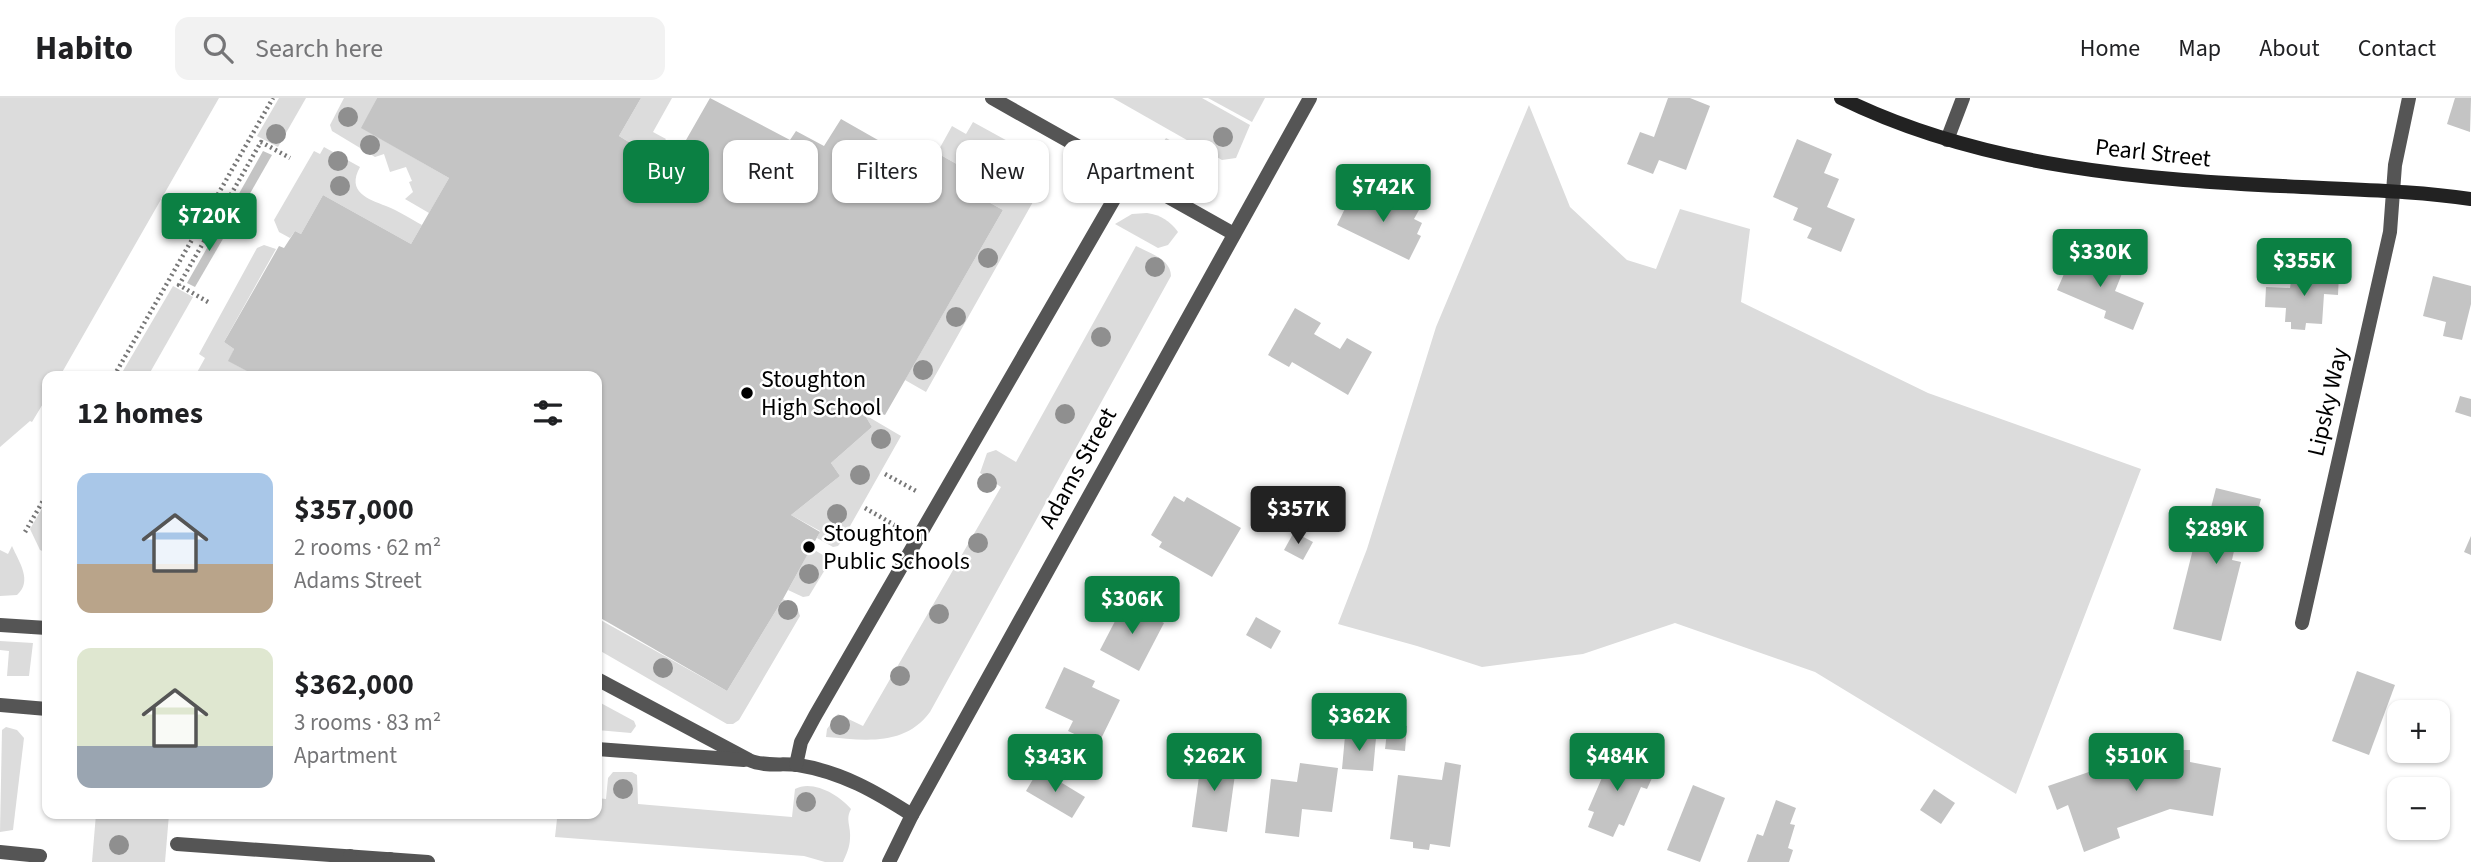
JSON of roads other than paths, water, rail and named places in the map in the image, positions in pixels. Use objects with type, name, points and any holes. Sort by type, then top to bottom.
[{"type":"main road","name":"Pearl Street","points":[[1841,98],[1874,114],[1947,140],[2010,157],[2058,166],[2200,181],[2393,190],[2471,199]]},
{"type":"street","points":[[992,98],[1066,140]]},
{"type":"street","name":"Adams Street","points":[[889,862],[912,815],[1310,98]]},
{"type":"street","points":[[1947,140],[1963,98]]},
{"type":"street","name":"Lipsky Way","points":[[2302,623],[2389,232],[2395,165],[2409,98]]},
{"type":"street","points":[[796,765],[802,742],[815,716],[1112,203]]},
{"type":"street","points":[[1180,203],[1234,234]]},
{"type":"street","points":[[0,625],[42,628]]},
{"type":"street","points":[[602,682],[749,761]]},
{"type":"street","points":[[0,705],[42,709]]},
{"type":"street","points":[[602,749],[796,765],[831,772],[874,791],[912,815]]},
{"type":"street","points":[[177,845],[350,859],[428,862]]},
{"type":"street","points":[[0,852],[40,856]]},
{"type":"place","name":"Stoughton High School","points":[[747,393]]},
{"type":"place","name":"Stoughton Public Schools","points":[[809,547]]}]
